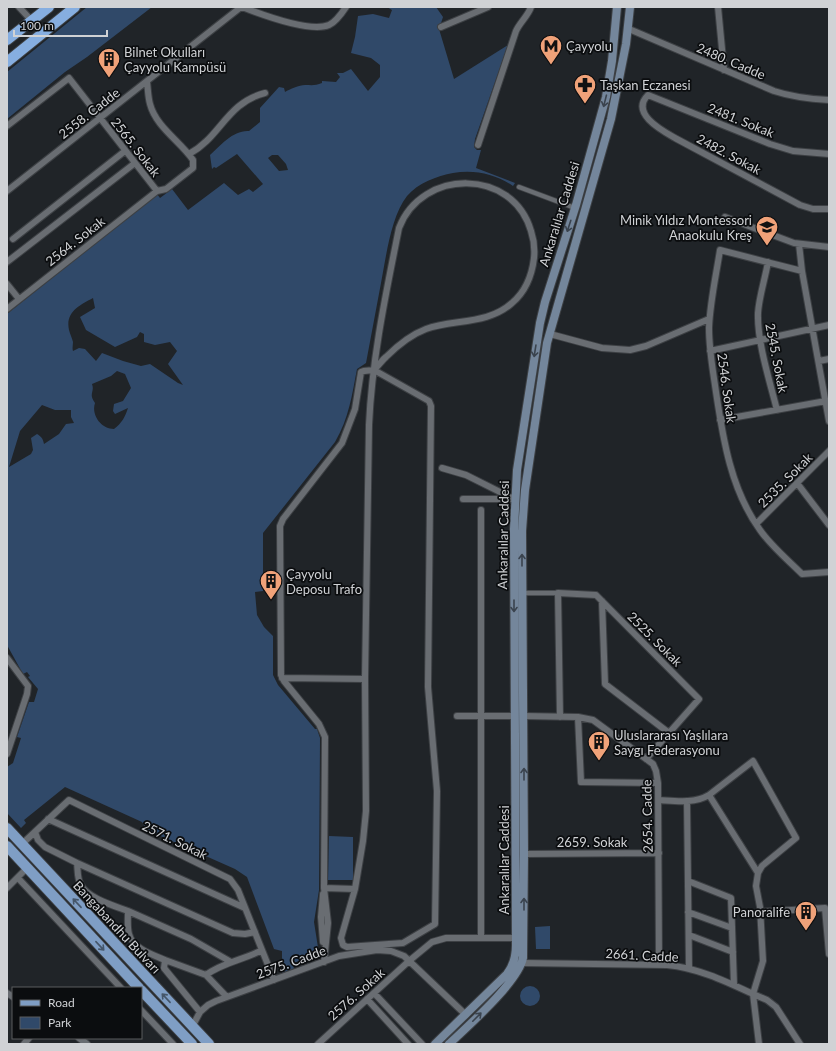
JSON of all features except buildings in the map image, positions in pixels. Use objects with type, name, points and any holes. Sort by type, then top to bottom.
[{"type":"highway","points":[[7,40],[50,7]]},
{"type":"highway","points":[[7,62],[75,7]]},
{"type":"main road","name":"Ankaralılar Caddesi","points":[[435,1044],[507,974],[518,962],[524,951],[524,854],[514,499],[538,330],[544,302],[575,208],[598,127],[609,79],[617,7]]},
{"type":"main road","name":"Ankaralılar Caddesi","points":[[449,1044],[516,975],[518,962],[516,938],[522,522],[524,497],[546,351],[608,130],[629,29],[630,7]]},
{"type":"main road","points":[[616,25],[629,29]]},
{"type":"main road","points":[[598,127],[608,130]]},
{"type":"main road","points":[[538,330],[550,334]]},
{"type":"main road","name":"Bangabandhu Bulvarı","points":[[7,828],[209,1044]]},
{"type":"main road","name":"Bangabandhu Bulvarı","points":[[7,846],[138,987]]},
{"type":"main road","name":"Bangabandhu Bulvarı","points":[[142,991],[188,1043]]},
{"type":"main road","points":[[188,1043],[192,1027]]},
{"type":"street","points":[[19,7],[32,21]]},
{"type":"street","points":[[239,8],[286,22],[320,26],[331,24],[346,7]]},
{"type":"street","points":[[441,27],[473,10],[488,7]]},
{"type":"street","points":[[478,145],[516,31],[531,7]]},
{"type":"street","points":[[718,7],[724,70]]},
{"type":"street","name":"2558. Cadde","points":[[7,191],[239,8]]},
{"type":"street","name":"2480. Cadde","points":[[629,29],[786,95],[829,100]]},
{"type":"street","name":"2565. Sokak","points":[[7,126],[69,78],[157,191]]},
{"type":"street","points":[[147,82],[150,104],[154,113],[166,130],[189,154],[198,150],[208,141],[238,106],[248,99],[265,93]]},
{"type":"street","name":"2481. Sokak","points":[[648,95],[770,144],[793,151],[829,154]]},
{"type":"street","name":"2482. Sokak","points":[[648,95],[643,101],[643,113],[656,126],[668,134],[800,205],[813,209],[829,209]]},
{"type":"street","points":[[13,239],[125,151]]},
{"type":"street","name":"2564. Sokak","points":[[7,309],[157,191],[166,189],[193,168],[193,160],[189,154]]},
{"type":"street","points":[[7,262],[134,163]]},
{"type":"street","points":[[324,962],[321,916],[324,888],[324,737],[319,724],[282,678],[280,526],[283,519],[342,443],[355,409],[361,372],[374,370],[394,349],[411,336],[429,328],[475,320],[490,315],[504,309],[519,295],[530,276],[533,266],[535,247],[534,239],[526,216],[515,202],[495,189],[481,184],[466,183],[450,185],[426,195],[416,202],[408,211],[399,228],[381,314],[374,370],[370,389],[365,679],[366,811],[355,889],[341,938],[343,945],[345,946],[403,943],[435,924],[437,791],[429,713],[428,687],[430,406],[429,402],[374,370]]},
{"type":"street","points":[[519,187],[575,208]]},
{"type":"street","points":[[725,217],[799,244],[829,247]]},
{"type":"street","points":[[799,244],[802,271],[829,416]]},
{"type":"street","name":"2546. Sokak","points":[[768,262],[720,250],[710,319],[710,351],[725,446],[732,472],[744,504],[764,536],[802,574],[829,572]]},
{"type":"street","points":[[768,262],[802,271]]},
{"type":"street","name":"2545. Sokak","points":[[768,262],[758,309],[758,321],[760,340],[777,410]]},
{"type":"street","points":[[7,284],[19,299]]},
{"type":"street","points":[[550,334],[598,347],[616,350],[630,350],[646,346],[710,319]]},
{"type":"street","points":[[710,351],[829,325]]},
{"type":"street","points":[[819,361],[829,359]]},
{"type":"street","points":[[720,420],[826,402]]},
{"type":"street","name":"2535. Sokak","points":[[756,524],[829,451]]},
{"type":"street","points":[[442,468],[466,475],[514,499]]},
{"type":"street","points":[[797,483],[829,525]]},
{"type":"street","points":[[463,499],[514,499]]},
{"type":"street","points":[[481,510],[481,938]]},
{"type":"street","points":[[522,593],[558,594],[560,717]]},
{"type":"street","name":"2525. Sokak","points":[[558,594],[596,595],[699,699],[670,733]]},
{"type":"street","points":[[602,601],[606,684],[670,733],[646,759]]},
{"type":"street","points":[[7,658],[28,684],[27,694],[7,754]]},
{"type":"street","points":[[282,678],[365,679]]},
{"type":"street","name":"2654. Cadde","points":[[457,716],[519,716],[589,719],[596,722],[655,767],[659,800],[660,965]]},
{"type":"street","points":[[578,718],[581,782],[658,782]]},
{"type":"street","points":[[659,800],[687,801],[700,799],[709,795],[752,761],[796,838],[762,866],[758,873],[756,886],[760,912],[763,961],[754,994],[759,1044]]},
{"type":"street","points":[[709,795],[758,873]]},
{"type":"street","name":"2571. Sokak","points":[[22,844],[69,800],[230,879],[236,886],[274,980]]},
{"type":"street","points":[[687,801],[688,969]]},
{"type":"street","points":[[48,819],[245,908]]},
{"type":"street","points":[[35,832],[36,838],[45,847],[77,863],[233,933],[245,934],[255,932]]},
{"type":"street","name":"2659. Sokak","points":[[524,854],[659,853]]},
{"type":"street","points":[[77,863],[80,884],[83,890],[91,895],[191,939],[231,962]]},
{"type":"street","points":[[7,888],[27,868]]},
{"type":"street","points":[[18,878],[119,987]]},
{"type":"street","points":[[688,881],[732,898],[734,985]]},
{"type":"street","points":[[324,888],[355,889]]},
{"type":"street","points":[[760,912],[825,908],[829,954]]},
{"type":"street","points":[[128,911],[129,935],[132,940],[142,949],[164,960],[206,975],[226,996]]},
{"type":"street","points":[[688,912],[732,928]]},
{"type":"street","points":[[689,936],[733,952]]},
{"type":"street","name":"2576. Sokak","points":[[318,1044],[429,944],[446,938],[516,938]]},
{"type":"street","points":[[206,975],[216,968],[246,958],[262,950]]},
{"type":"street","name":"2575. Cadde","points":[[192,1027],[200,1012],[208,1005],[226,996],[345,955],[377,950],[397,952],[409,961],[466,1015]]},
{"type":"street","points":[[164,960],[164,968],[200,1012]]},
{"type":"street","name":"2661. Cadde","points":[[518,962],[660,965],[688,969],[711,975],[768,1000],[776,1006],[800,1044]]},
{"type":"street","points":[[374,993],[422,1044]]},
{"type":"street","points":[[367,999],[408,1044]]},
{"type":"street","points":[[142,1011],[173,1044]]},
{"type":"green space","points":[[87,7],[152,7],[65,72],[7,119],[7,72]]},
{"type":"green space","points":[[387,7],[436,7],[443,17],[439,29],[454,79],[508,45],[475,139],[474,147],[477,150],[481,150],[476,168],[515,183],[513,186],[499,178],[477,172],[447,174],[434,178],[417,187],[411,191],[401,204],[393,225],[387,249],[366,363],[357,369],[344,424],[335,442],[263,533],[263,591],[255,592],[257,615],[264,627],[273,636],[273,675],[278,685],[315,729],[317,729],[320,738],[319,890],[314,922],[319,954],[317,956],[293,963],[294,970],[282,974],[282,951],[274,949],[247,877],[235,869],[147,830],[142,822],[65,787],[24,820],[26,823],[21,828],[7,813],[7,767],[13,763],[21,738],[17,737],[29,702],[34,702],[38,689],[28,677],[30,676],[27,672],[23,674],[7,645],[7,314],[157,194],[160,198],[172,189],[188,210],[224,183],[238,195],[249,189],[253,192],[263,184],[237,154],[216,168],[214,167],[212,169],[210,155],[233,136],[243,131],[249,131],[260,122],[260,108],[279,87],[284,88],[285,92],[300,86],[320,84],[322,81],[336,82],[340,77],[337,73],[343,73],[351,69],[368,91],[380,77],[380,65],[371,58],[351,53],[358,16],[373,14],[389,18],[392,10]],"holes":[[[272,155],[278,155],[286,164],[288,170],[279,171],[268,158]],[[93,298],[95,308],[80,317],[86,330],[115,347],[137,337],[140,332],[144,334],[144,342],[155,345],[170,342],[177,351],[168,364],[183,385],[150,364],[141,366],[102,353],[96,361],[85,349],[79,348],[73,351],[73,342],[68,324],[71,314],[79,306]],[[117,371],[125,374],[131,388],[123,401],[114,404],[113,411],[115,414],[128,408],[123,420],[114,429],[105,427],[98,420],[94,412],[95,403],[92,397],[92,384],[111,376]],[[42,405],[55,410],[71,410],[71,417],[74,423],[66,424],[59,434],[44,444],[42,438],[37,434],[31,438],[33,450],[31,454],[9,467],[20,431]]]},
{"type":"green space","points":[[329,836],[353,837],[353,880],[328,880]]},
{"type":"green space","points":[[550,926],[550,949],[536,949],[535,927]]},
{"type":"green space","points":[[530,986],[537,989],[540,996],[537,1003],[530,1006],[523,1003],[520,996],[523,989]]},
{"type":"place","name":"Çayyolu","points":[[551,66]]},
{"type":"place","name":"Bilnet Okulları Çayyolu Kampüsü","points":[[109,78]]},
{"type":"place","name":"Taşkan Eczanesi","points":[[585,104]]},
{"type":"place","name":"Minik Yıldız Montessori Anaokulu Kreş","points":[[767,246]]},
{"type":"place","name":"Çayyolu Deposu Trafo","points":[[271,600]]},
{"type":"place","name":"Uluslararası Yaşlılara Saygı Federasyonu","points":[[599,762]]},
{"type":"place","name":"Panoralife","points":[[806,932]]}]
